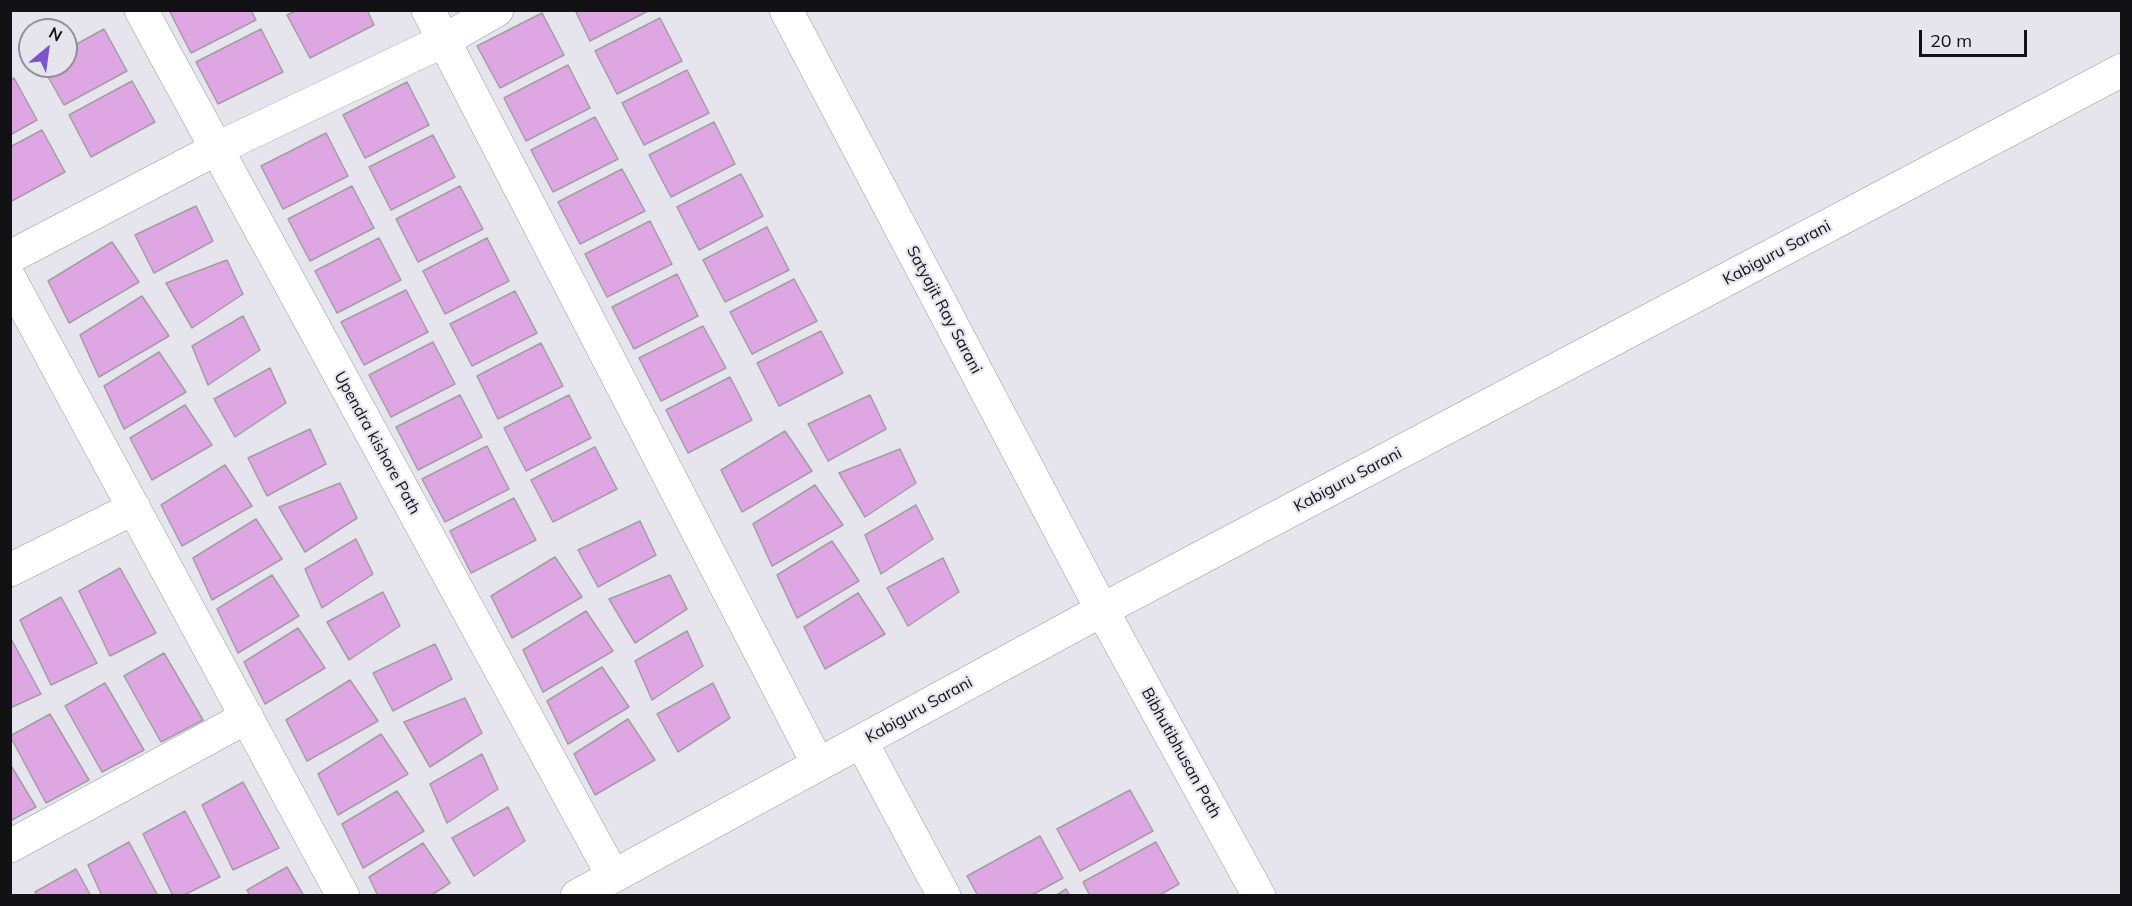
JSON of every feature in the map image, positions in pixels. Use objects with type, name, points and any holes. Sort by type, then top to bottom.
[{"type":"street","name":"Upendra kishore Path","points":[[141,10],[613,876]]},
{"type":"street","points":[[428,10],[818,764]]},
{"type":"street","points":[[10,257],[216,149],[443,41],[497,10]]},
{"type":"street","name":"Satyajit Ray Sarani","points":[[786,10],[1102,610]]},
{"type":"street","name":"Kabiguru Sarani","points":[[577,896],[1102,610],[2121,70]]},
{"type":"street","points":[[10,279],[343,896]]},
{"type":"street","points":[[10,570],[134,508]]},
{"type":"street","name":"Bibhutibhusan Path","points":[[1102,610],[1259,896]]},
{"type":"street","points":[[10,846],[247,717]]},
{"type":"street","points":[[861,741],[944,896]]},
{"type":"building","points":[[169,10],[251,10],[256,20],[191,53]]},
{"type":"building","points":[[297,10],[367,10],[374,25],[310,58],[287,15]]},
{"type":"building","points":[[575,10],[650,10],[590,41]]},
{"type":"building","points":[[542,13],[564,55],[500,88],[477,46]]},
{"type":"building","points":[[660,18],[682,61],[617,94],[595,51]]},
{"type":"building","points":[[104,29],[127,71],[64,105],[49,78],[78,78],[78,43]]},
{"type":"building","points":[[261,29],[283,72],[218,104],[196,62]]},
{"type":"building","points":[[568,65],[590,108],[526,141],[504,98]]},
{"type":"building","points":[[687,70],[709,113],[644,145],[622,103]]},
{"type":"building","points":[[14,78],[37,120],[10,135],[10,80]]},
{"type":"building","points":[[132,81],[155,122],[91,157],[69,115]]},
{"type":"building","points":[[407,82],[429,125],[365,158],[343,115]]},
{"type":"building","points":[[595,117],[618,159],[553,192],[531,150]]},
{"type":"building","points":[[714,122],[735,164],[671,197],[649,155]]},
{"type":"building","points":[[42,130],[65,172],[10,202],[10,147]]},
{"type":"building","points":[[326,133],[348,176],[283,209],[261,166]]},
{"type":"building","points":[[433,135],[455,177],[391,210],[369,167]]},
{"type":"building","points":[[622,169],[645,211],[580,244],[558,202]]},
{"type":"building","points":[[741,174],[763,216],[699,250],[677,207]]},
{"type":"building","points":[[352,186],[374,228],[310,261],[288,219]]},
{"type":"building","points":[[460,186],[483,229],[418,262],[396,219]]},
{"type":"building","points":[[196,206],[213,241],[154,273],[135,235]]},
{"type":"building","points":[[650,221],[672,264],[607,297],[585,254]]},
{"type":"building","points":[[767,227],[789,270],[725,302],[703,260]]},
{"type":"building","points":[[379,238],[401,280],[337,313],[315,271]]},
{"type":"building","points":[[487,238],[509,281],[445,314],[423,271]]},
{"type":"building","points":[[112,242],[139,282],[69,323],[48,281]]},
{"type":"building","points":[[227,260],[243,294],[192,328],[166,283]]},
{"type":"building","points":[[677,274],[698,316],[634,349],[612,307]]},
{"type":"building","points":[[794,279],[817,321],[752,354],[730,312]]},
{"type":"building","points":[[406,290],[428,332],[364,365],[341,322]]},
{"type":"building","points":[[515,291],[537,333],[472,366],[450,324]]},
{"type":"building","points":[[142,296],[169,336],[99,377],[80,335]]},
{"type":"building","points":[[243,316],[260,350],[208,385],[192,346]]},
{"type":"building","points":[[703,326],[726,368],[661,401],[639,358]]},
{"type":"building","points":[[821,331],[843,373],[779,406],[757,363]]},
{"type":"building","points":[[433,342],[455,384],[391,417],[369,375]]},
{"type":"building","points":[[541,343],[563,386],[498,419],[477,376]]},
{"type":"building","points":[[159,352],[186,392],[124,429],[104,386]]},
{"type":"building","points":[[270,368],[286,403],[235,437],[214,399]]},
{"type":"building","points":[[730,377],[752,420],[688,453],[666,410]]},
{"type":"building","points":[[460,395],[482,437],[418,470],[396,427]]},
{"type":"building","points":[[569,395],[591,438],[526,471],[504,428]]},
{"type":"building","points":[[870,395],[886,429],[828,461],[808,424]]},
{"type":"building","points":[[185,405],[212,445],[152,480],[130,438]]},
{"type":"building","points":[[310,429],[326,464],[267,496],[248,458]]},
{"type":"building","points":[[785,431],[812,471],[742,512],[721,470]]},
{"type":"building","points":[[487,446],[509,489],[445,522],[422,479]]},
{"type":"building","points":[[595,447],[617,489],[553,522],[531,480]]},
{"type":"building","points":[[900,449],[916,483],[865,517],[839,473]]},
{"type":"building","points":[[225,465],[252,506],[182,546],[161,505]]},
{"type":"building","points":[[340,483],[357,518],[305,552],[279,507]]},
{"type":"building","points":[[815,485],[843,525],[772,566],[753,524]]},
{"type":"building","points":[[514,498],[536,540],[471,573],[450,531]]},
{"type":"building","points":[[916,505],[933,539],[881,574],[865,535]]},
{"type":"building","points":[[256,519],[282,559],[212,600],[193,558]]},
{"type":"building","points":[[640,521],[656,555],[598,587],[578,550]]},
{"type":"building","points":[[356,539],[373,574],[322,608],[305,569]]},
{"type":"building","points":[[832,541],[859,581],[797,618],[777,575]]},
{"type":"building","points":[[555,557],[582,597],[512,638],[491,596]]},
{"type":"building","points":[[943,558],[959,592],[908,626],[887,588]]},
{"type":"building","points":[[120,568],[156,633],[110,656],[79,591]]},
{"type":"building","points":[[272,575],[299,616],[238,653],[217,609]]},
{"type":"building","points":[[670,575],[687,609],[635,643],[609,599]]},
{"type":"building","points":[[383,592],[400,626],[349,660],[327,622]]},
{"type":"building","points":[[858,593],[885,634],[825,669],[804,627]]},
{"type":"building","points":[[61,597],[97,663],[51,685],[20,620]]},
{"type":"building","points":[[586,611],[613,651],[543,692],[523,650]]},
{"type":"building","points":[[298,628],[325,668],[265,704],[244,662]]},
{"type":"building","points":[[687,631],[703,666],[652,700],[635,661]]},
{"type":"building","points":[[10,637],[41,694],[10,708]]},
{"type":"building","points":[[435,644],[452,679],[393,711],[373,673]]},
{"type":"building","points":[[164,653],[203,720],[161,742],[124,676]]},
{"type":"building","points":[[602,667],[629,707],[568,744],[547,701]]},
{"type":"building","points":[[350,680],[378,721],[307,761],[286,720]]},
{"type":"building","points":[[105,683],[144,750],[102,772],[65,706]]},
{"type":"building","points":[[713,683],[730,718],[678,752],[657,714]]},
{"type":"building","points":[[465,698],[482,733],[430,767],[404,722]]},
{"type":"building","points":[[50,714],[89,780],[46,803],[10,736]]},
{"type":"building","points":[[628,719],[655,760],[595,795],[574,754]]},
{"type":"building","points":[[381,734],[408,774],[338,815],[318,774]]},
{"type":"building","points":[[482,754],[498,789],[447,823],[430,784]]},
{"type":"building","points":[[10,764],[36,807],[10,821]]},
{"type":"building","points":[[243,782],[279,848],[233,870],[202,805]]},
{"type":"building","points":[[1130,790],[1153,831],[1080,871],[1057,829]]},
{"type":"building","points":[[397,791],[424,831],[363,868],[342,824]]},
{"type":"building","points":[[508,807],[525,841],[474,876],[452,838]]},
{"type":"building","points":[[185,811],[220,877],[182,896],[173,896],[143,834]]},
{"type":"building","points":[[1040,836],[1063,878],[1030,896],[978,896],[967,876]]},
{"type":"building","points":[[129,842],[158,896],[102,896],[88,865]]},
{"type":"building","points":[[1156,842],[1179,884],[1158,896],[1090,896],[1083,882]]},
{"type":"building","points":[[423,843],[450,883],[430,896],[378,896],[369,877]]},
{"type":"building","points":[[287,867],[304,896],[250,896],[247,890]]},
{"type":"building","points":[[76,869],[91,896],[37,896],[35,892]]},
{"type":"building","points":[[1066,889],[1070,896],[1055,896]]}]
